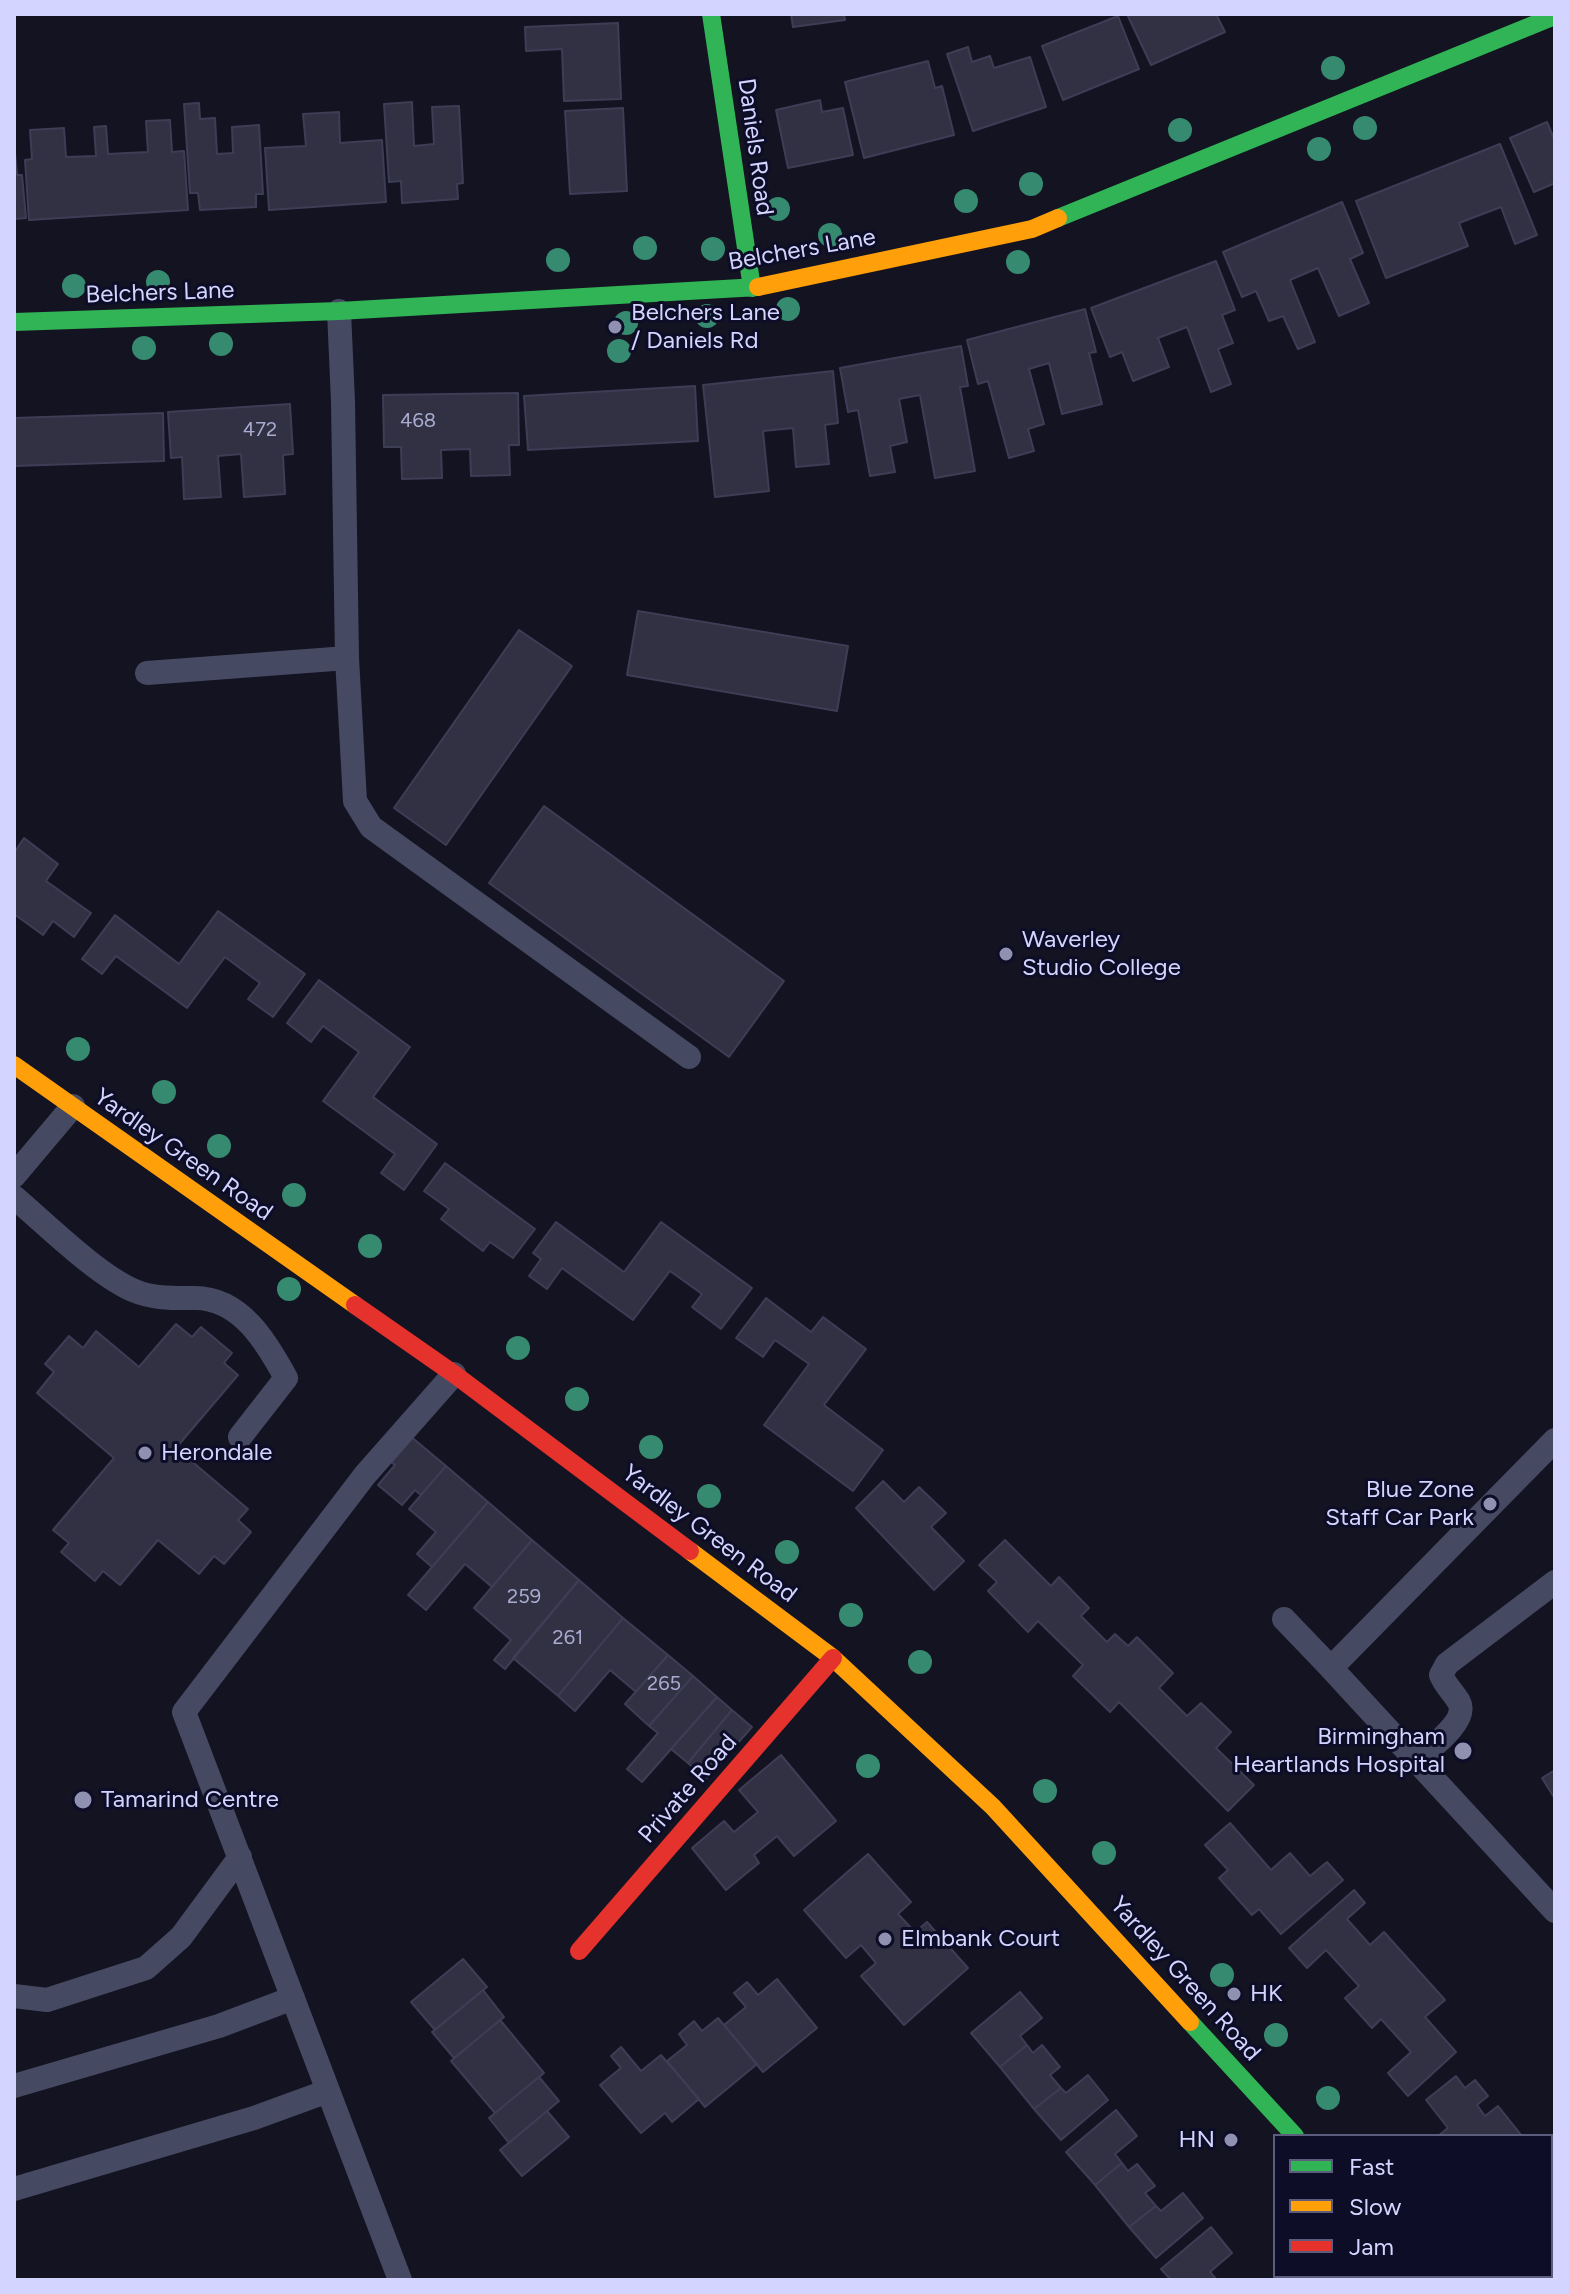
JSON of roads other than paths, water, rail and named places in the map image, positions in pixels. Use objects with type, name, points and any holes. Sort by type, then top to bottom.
[{"type":"street","name":"Daniels Road","points":[[711,14],[752,288]]},
{"type":"street","name":"Belchers Lane","points":[[14,322],[339,311],[752,288],[1032,229],[1555,16]]},
{"type":"street","name":"Yardley Green Road","points":[[14,1065],[454,1374],[833,1658],[993,1807],[1293,2134]]},
{"type":"street","name":"Private Road","points":[[579,1951],[833,1658]]},
{"type":"lane","points":[[339,311],[344,417],[347,658],[355,801],[371,827],[689,1057]]},
{"type":"lane","points":[[147,673],[347,658]]},
{"type":"lane","points":[[14,1176],[73,1106]]},
{"type":"lane","points":[[14,1197],[120,1283],[156,1297],[210,1299],[236,1312],[251,1324],[286,1378],[240,1437]]},
{"type":"lane","points":[[400,2280],[184,1712],[365,1475],[454,1374]]},
{"type":"lane","points":[[1331,1668],[1555,1440]]},
{"type":"lane","points":[[1416,1761],[1456,1723],[1461,1714],[1460,1704],[1441,1675],[1447,1664],[1555,1582]]},
{"type":"lane","points":[[1284,1619],[1555,1911]]},
{"type":"lane","points":[[14,1996],[47,2000],[146,1968],[181,1937],[240,1857]]},
{"type":"lane","points":[[14,2086],[219,2026],[293,1998]]},
{"type":"lane","points":[[14,2189],[254,2118],[328,2091]]},
{"type":"place","name":"Belchers Lane / Daniels Rd","points":[[615,327]]},
{"type":"place","name":"Waverley Studio College","points":[[1006,954]]},
{"type":"place","name":"Herondale","points":[[145,1453]]},
{"type":"place","name":"Blue Zone Staff Car Park","points":[[1490,1504]]},
{"type":"place","name":"Birmingham Heartlands Hospital","points":[[1463,1751]]},
{"type":"place","name":"Tamarind Centre","points":[[83,1800]]},
{"type":"place","name":"Elmbank Court","points":[[885,1939]]},
{"type":"place","name":"HK","points":[[1234,1994]]},
{"type":"place","name":"HN","points":[[1231,2140]]}]
